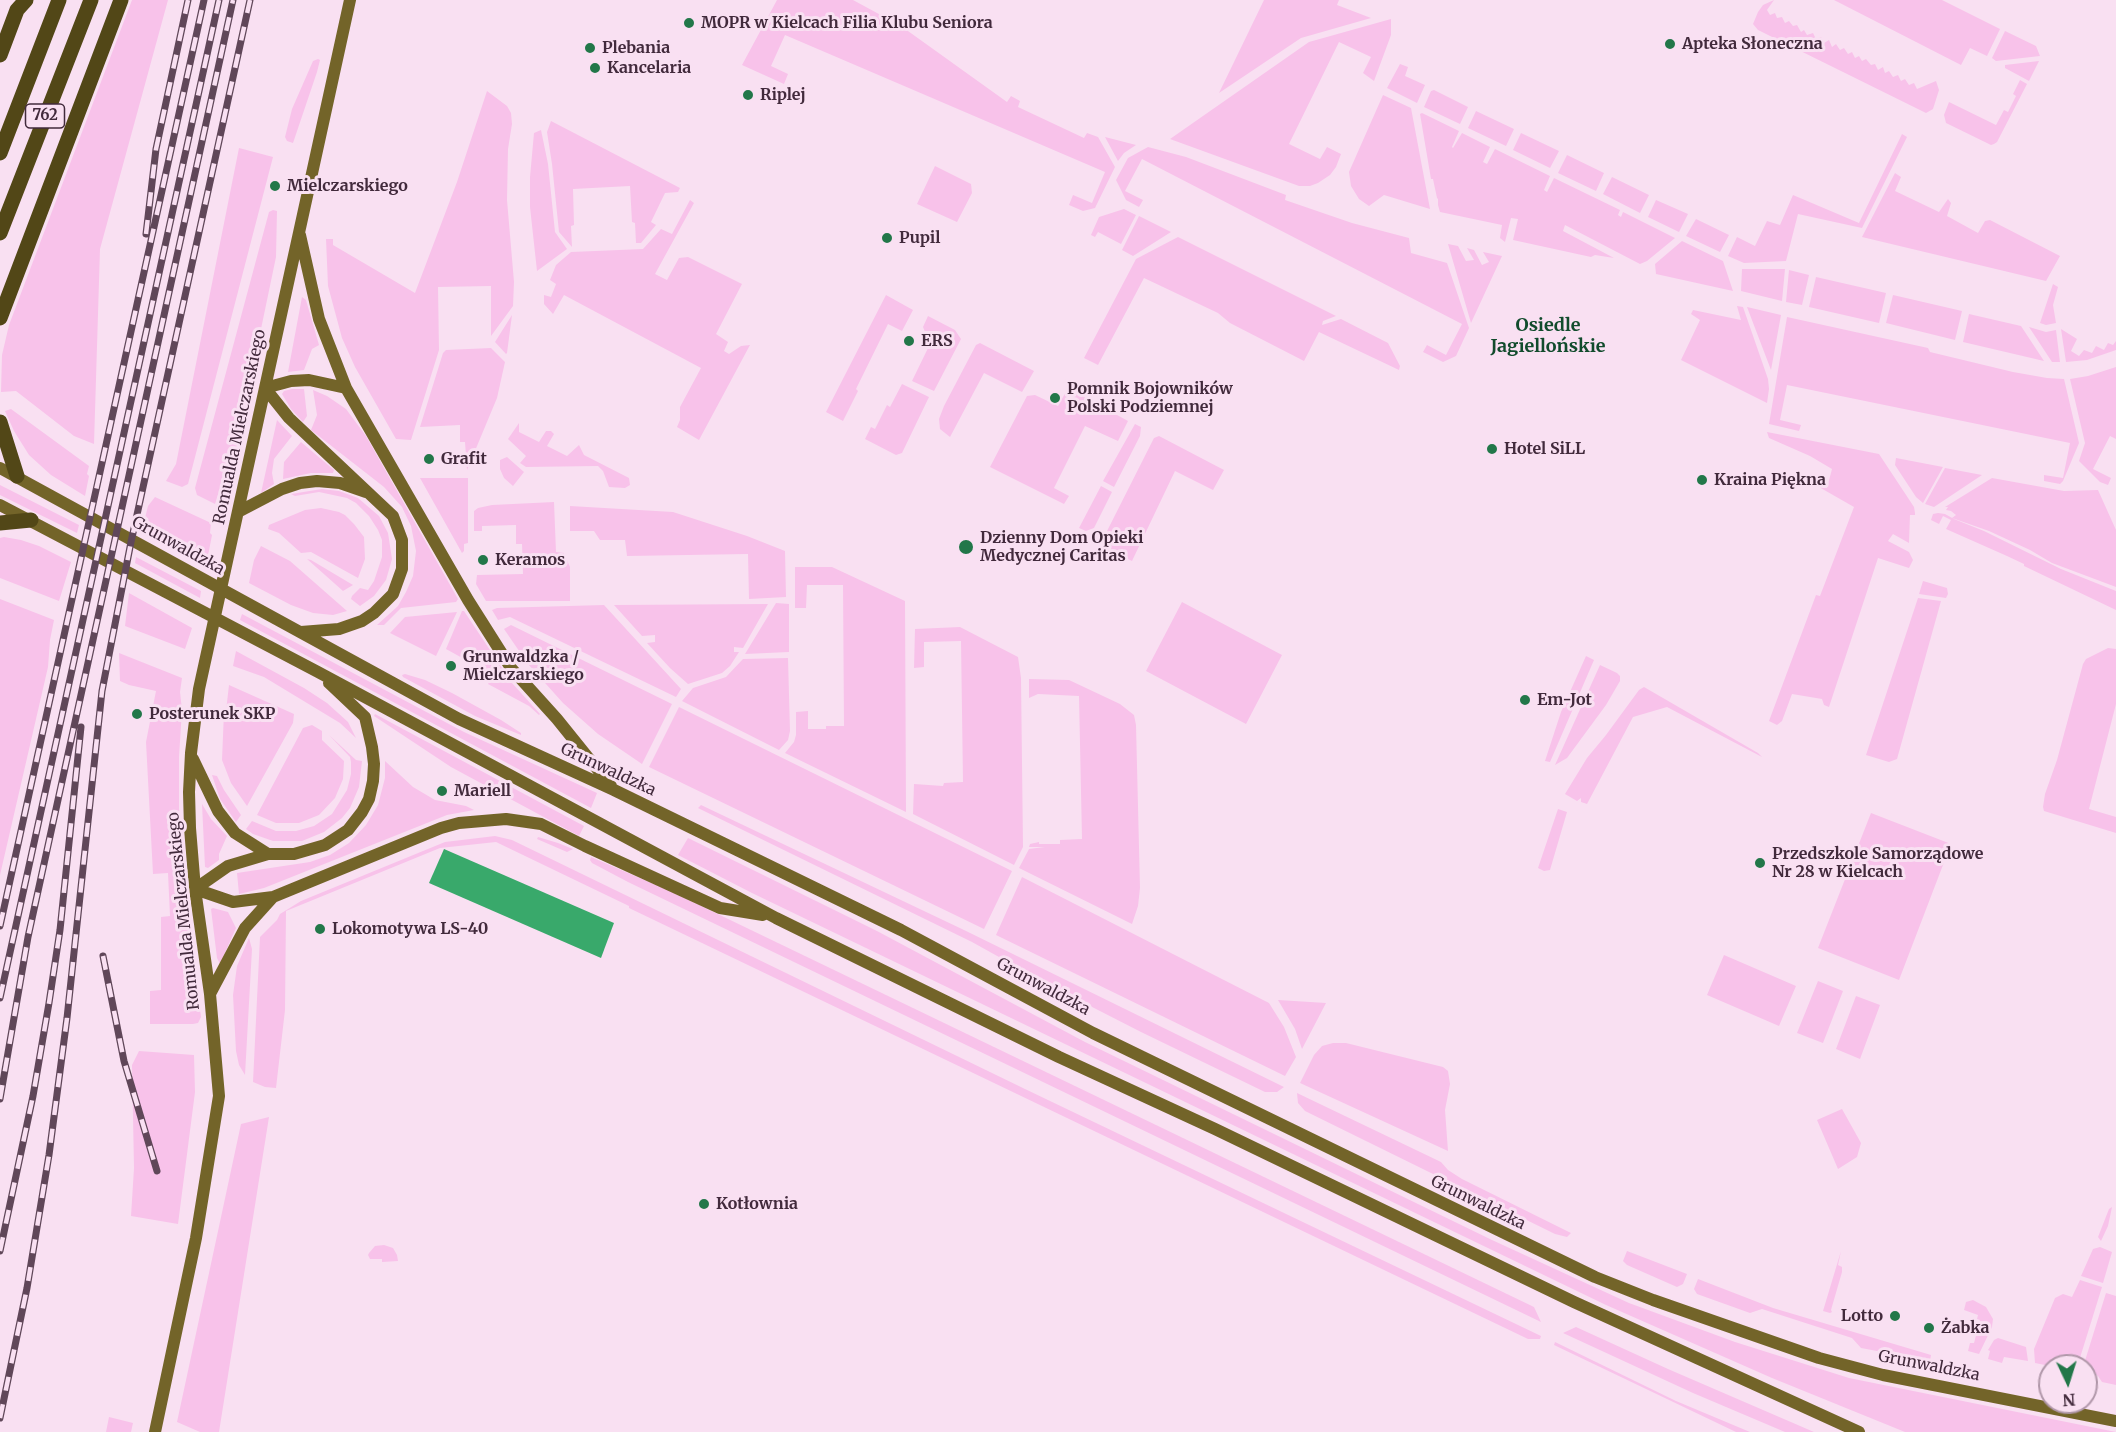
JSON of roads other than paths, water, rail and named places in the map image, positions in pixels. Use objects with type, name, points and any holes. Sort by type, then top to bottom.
[{"type":"main road","points":[[0,56],[17,10],[26,0]]},
{"type":"main road","name":"762","points":[[0,153],[59,0]]},
{"type":"main road","name":"762","points":[[0,233],[91,0]]},
{"type":"main road","points":[[0,318],[121,0]]},
{"type":"main road","name":"Romualda Mielczarskiego","points":[[154,1432],[196,1238],[219,1096],[210,994],[195,889],[190,828],[191,753],[199,689],[350,0]]},
{"type":"main road","points":[[299,229],[319,319],[346,388],[485,628],[511,668],[557,719],[614,790]]},
{"type":"main road","points":[[300,633],[339,630],[362,621],[374,613],[393,594],[402,569],[402,540],[393,516],[289,417],[266,388],[291,381],[309,380],[346,388]]},
{"type":"main road","points":[[0,422],[17,476]]},
{"type":"main road","name":"Grunwaldzka","points":[[0,468],[468,723],[614,790],[901,930],[1094,1033],[1595,1277],[1819,1359],[1883,1375],[2116,1421]]},
{"type":"main road","points":[[238,512],[282,489],[317,481],[339,483],[369,493]]},
{"type":"main road","points":[[0,505],[318,672],[776,918],[1059,1057],[1215,1129],[1595,1312],[1859,1432]]},
{"type":"main road","points":[[0,523],[31,520]]},
{"type":"main road","points":[[195,889],[228,866],[268,854],[294,854],[325,844],[348,830],[362,813],[369,799],[374,764],[365,717],[318,672]]},
{"type":"main road","points":[[191,753],[218,811],[235,832],[268,854]]},
{"type":"main road","points":[[195,889],[233,902],[273,897],[441,828],[459,823],[506,819],[541,824],[720,908],[776,918]]},
{"type":"main road","points":[[210,994],[245,928],[273,897]]},
{"type":"railway","points":[[146,234],[156,149],[188,0]]},
{"type":"railway","points":[[0,926],[204,0]]},
{"type":"railway","points":[[0,998],[219,0]]},
{"type":"railway","points":[[0,1099],[28,937],[233,0]]},
{"type":"railway","points":[[0,1418],[27,1288],[49,1155],[67,1018],[102,691],[131,542],[250,0]]},
{"type":"railway","points":[[0,1251],[33,1096],[49,1003],[60,930],[81,727]]},
{"type":"railway","points":[[103,956],[124,1061],[157,1171]]},
{"type":"place","name":"MOPR w Kielcach Filia Klubu Seniora","points":[[689,23]]},
{"type":"place","name":"Apteka Słoneczna","points":[[1670,44]]},
{"type":"place","name":"Plebania","points":[[590,48]]},
{"type":"place","name":"Kancelaria","points":[[595,68]]},
{"type":"place","name":"Riplej","points":[[748,95]]},
{"type":"place","name":"Mielczarskiego","points":[[275,186]]},
{"type":"place","name":"Pupil","points":[[887,238]]},
{"type":"place","name":"ERS","points":[[909,341]]},
{"type":"place","name":"Pomnik Bojowników Polski Podziemnej","points":[[1055,398]]},
{"type":"place","name":"Hotel SiLL","points":[[1492,449]]},
{"type":"place","name":"Grafit","points":[[429,459]]},
{"type":"place","name":"Kraina Piękna","points":[[1702,480]]},
{"type":"place","name":"Dzienny Dom Opieki Medycznej Caritas","points":[[966,547]]},
{"type":"place","name":"Keramos","points":[[483,560]]},
{"type":"place","name":"Grunwaldzka / Mielczarskiego","points":[[451,666]]},
{"type":"place","name":"Em-Jot","points":[[1525,700]]},
{"type":"place","name":"Posterunek SKP","points":[[137,714]]},
{"type":"place","name":"Mariell","points":[[442,791]]},
{"type":"place","name":"Przedszkole Samorządowe Nr 28 w Kielcach","points":[[1760,863]]},
{"type":"place","name":"Lokomotywa LS-40","points":[[320,929]]},
{"type":"place","name":"Kotłownia","points":[[704,1204]]},
{"type":"place","name":"Lotto","points":[[1895,1316]]},
{"type":"place","name":"Żabka","points":[[1929,1328]]},
{"type":"district","name":"Osiedle Jagiellońskie","points":[[1548,336]]}]
